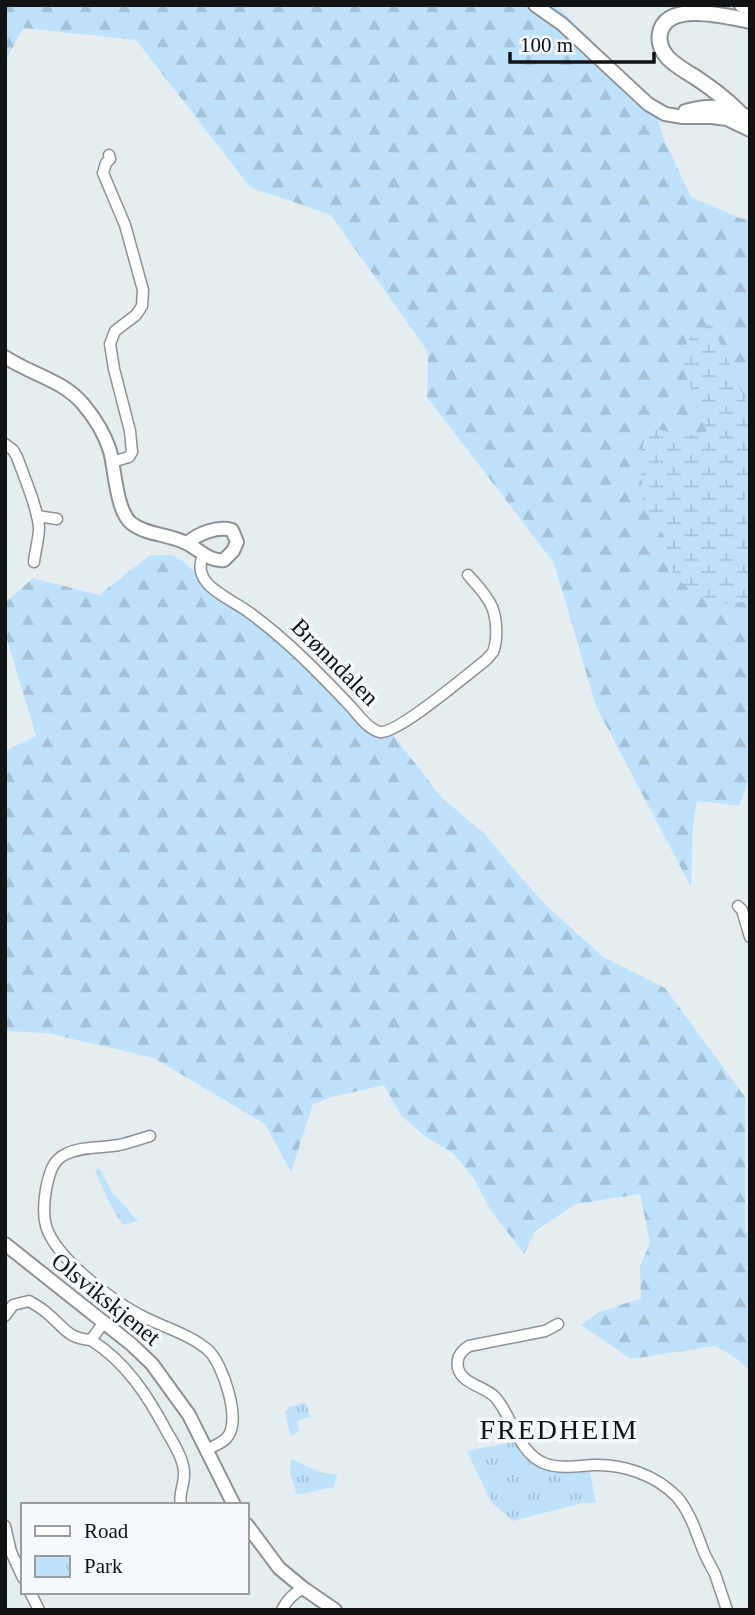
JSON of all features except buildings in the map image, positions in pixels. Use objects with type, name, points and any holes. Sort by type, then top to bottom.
[{"type":"highway","points":[[742,5],[750,7]]},
{"type":"highway","points":[[719,10],[750,21]]},
{"type":"highway","points":[[744,114],[670,60],[660,46],[659,35],[667,21],[686,13],[719,10],[750,14]]},
{"type":"main road","points":[[535,5],[562,24],[648,104],[665,114],[667,120]]},
{"type":"main road","points":[[667,120],[687,110],[716,106],[744,114]]},
{"type":"main road","points":[[667,120],[720,118],[750,130]]},
{"type":"main road","points":[[5,357],[54,382],[80,400],[100,429],[109,448],[119,497],[127,519],[132,524],[187,543],[215,561],[224,561],[237,542],[232,530],[219,529],[197,535],[187,543]]},
{"type":"main road","name":"Olsvikskjenet","points":[[5,1244],[131,1344],[152,1364],[189,1415],[233,1503]]},
{"type":"main road","points":[[248,1526],[279,1568],[335,1610]]},
{"type":"street","points":[[109,155],[110,159],[103,173],[125,225],[143,290],[142,306],[136,315],[115,331],[110,344],[130,430],[132,452],[132,456],[113,462]]},
{"type":"street","points":[[5,444],[17,457],[37,516],[39,533],[34,562]]},
{"type":"street","points":[[37,516],[57,519]]},
{"type":"street","name":"Brønndalen","points":[[204,554],[200,561],[200,570],[207,585],[273,630],[368,724],[380,732],[405,722],[493,652],[496,626],[492,608],[468,575]]},
{"type":"street","points":[[738,906],[742,910],[750,937]]},
{"type":"street","points":[[150,1136],[66,1154],[56,1161],[45,1195],[46,1224],[57,1247],[91,1282],[138,1314],[209,1351],[214,1358],[229,1395],[232,1430],[225,1440],[206,1450]]},
{"type":"street","points":[[5,1316],[13,1305],[29,1301],[47,1312],[71,1335],[91,1340],[102,1347],[122,1366],[153,1405],[180,1458],[184,1472],[181,1503]]},
{"type":"street","points":[[91,1340],[104,1322]]},
{"type":"street","points":[[558,1324],[545,1331],[469,1346],[457,1360],[459,1371],[467,1380],[494,1396],[517,1436],[537,1460],[557,1467],[605,1465],[629,1469],[658,1483],[676,1496],[694,1525],[727,1610]]},
{"type":"street","points":[[5,1525],[11,1552],[21,1574]]},
{"type":"street","points":[[282,1610],[291,1596],[303,1588]]},
{"type":"street","points":[[31,1594],[38,1610]]},
{"type":"green space","points":[[5,5],[556,5],[653,101],[663,137],[691,197],[750,220],[750,777],[739,806],[697,801],[693,825],[691,887],[596,706],[554,563],[427,397],[428,352],[331,215],[250,187],[136,40],[23,28],[5,62]]},
{"type":"green space","points":[[711,323],[750,410],[750,491],[745,499],[750,512],[750,601],[717,605],[674,578],[664,536],[644,509],[640,459],[647,427],[686,436],[707,431],[679,356],[692,335]]},
{"type":"green space","points":[[150,555],[172,555],[183,561],[207,585],[245,609],[367,725],[389,730],[442,798],[484,833],[548,907],[603,957],[665,988],[745,1097],[745,1231],[750,1234],[750,1371],[736,1358],[715,1346],[631,1359],[581,1325],[597,1313],[641,1298],[640,1266],[650,1243],[640,1194],[576,1204],[535,1231],[524,1254],[490,1209],[475,1180],[453,1153],[426,1137],[401,1116],[384,1085],[313,1104],[291,1172],[265,1124],[154,1058],[47,1033],[5,1031],[5,751],[36,736],[5,633],[5,603],[33,578],[99,595]]},
{"type":"green space","points":[[99,1168],[112,1192],[138,1221],[123,1225],[95,1170]]},
{"type":"green space","points":[[304,1403],[310,1417],[297,1421],[300,1431],[292,1435],[285,1412],[289,1407]]},
{"type":"green space","points":[[517,1441],[548,1469],[589,1468],[596,1503],[582,1503],[513,1521],[491,1502],[467,1451]]},
{"type":"green space","points":[[291,1459],[320,1472],[337,1475],[334,1487],[297,1495],[290,1473]]},
{"type":"district","name":"FREDHEIM","points":[[559,1429]]}]
